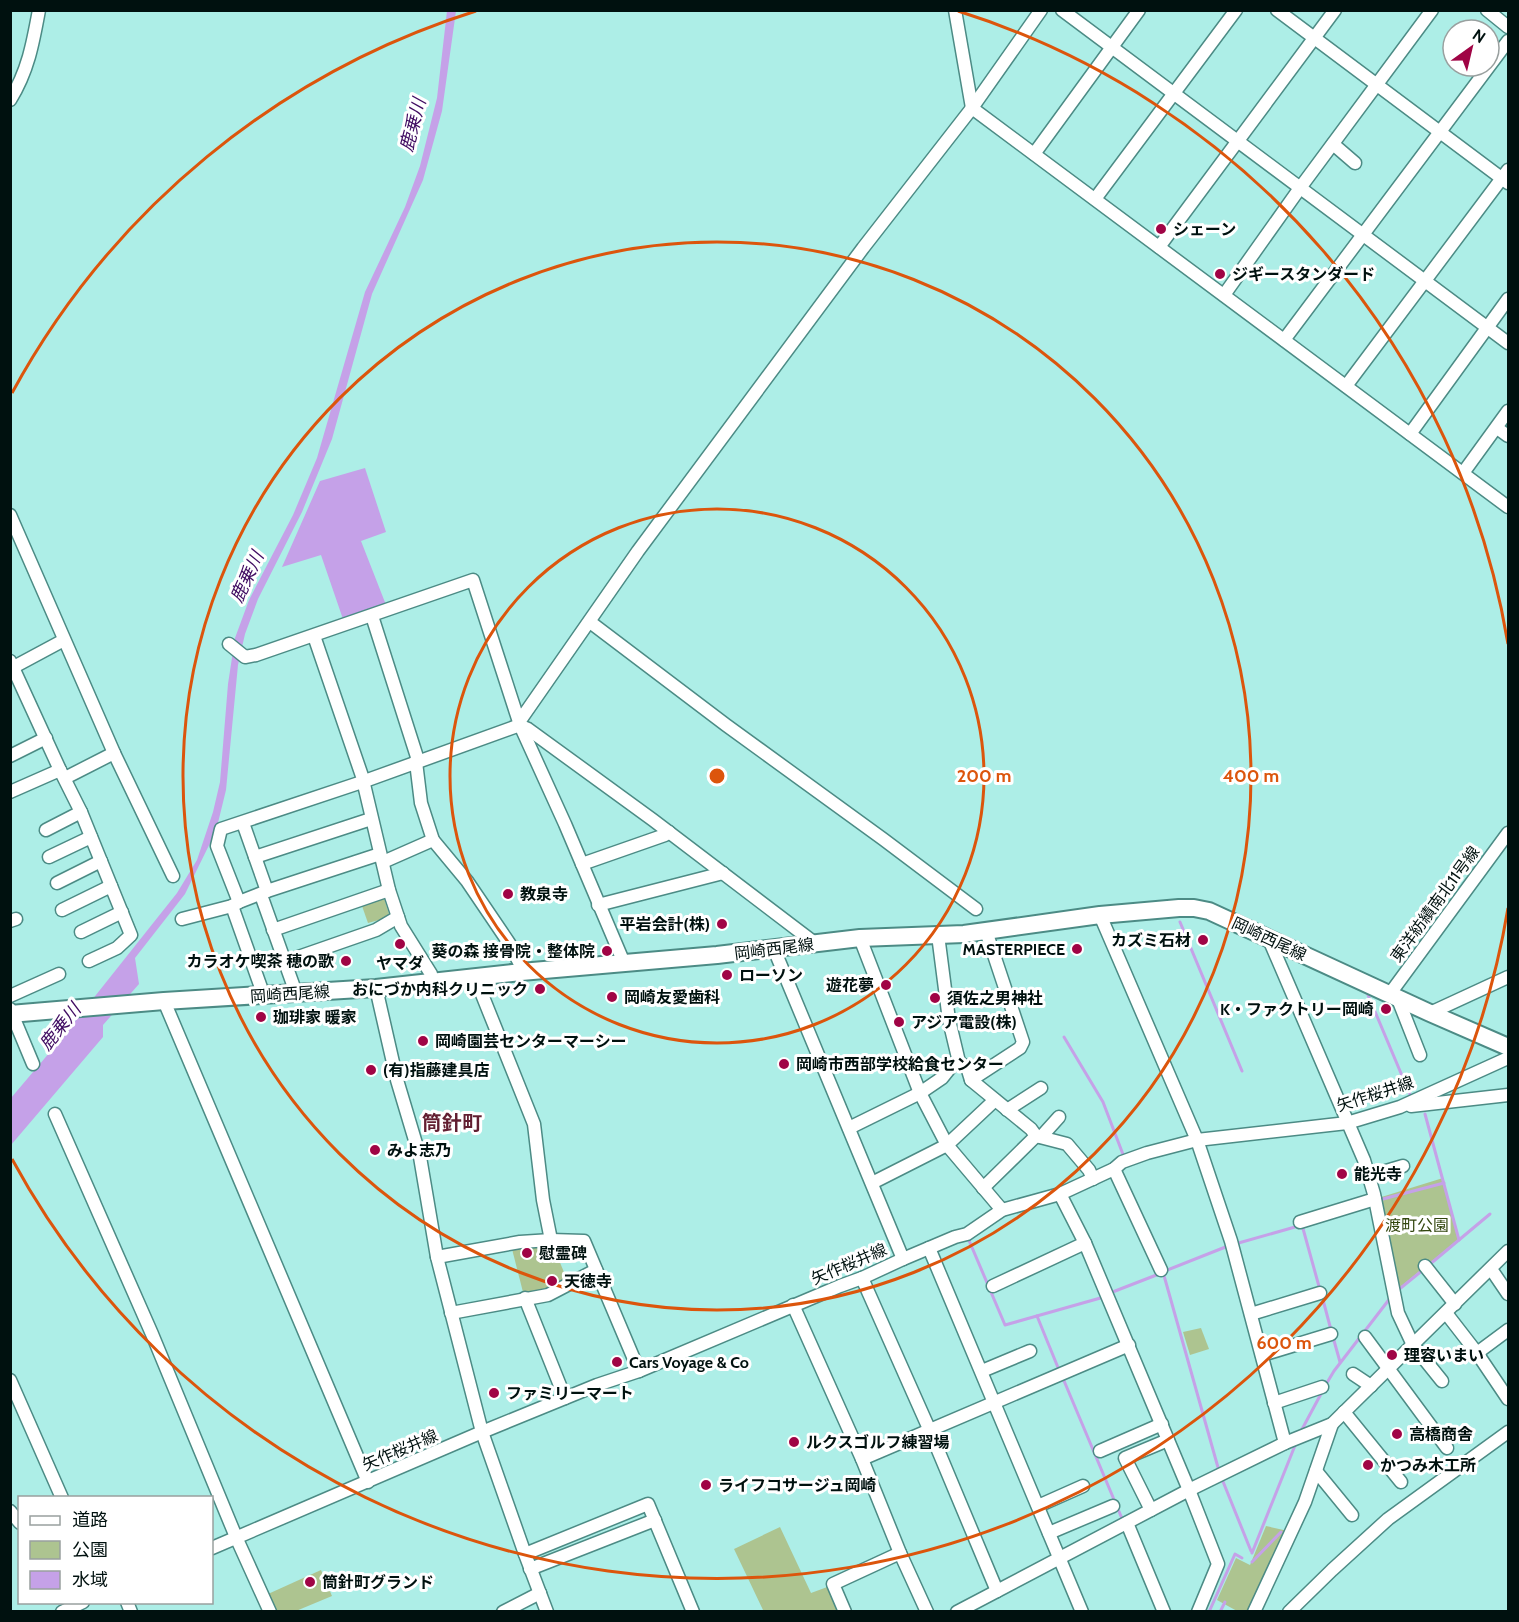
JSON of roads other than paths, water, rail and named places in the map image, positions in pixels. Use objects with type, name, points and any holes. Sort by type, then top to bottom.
[{"type":"main road","name":"岡崎西尾線","points":[[11,1013],[376,988],[774,949],[860,938],[986,931],[1100,915],[1194,908],[1209,911],[1393,997],[1509,1047]]},
{"type":"street","points":[[10,100],[21,83],[29,59],[39,10]]},
{"type":"street","points":[[264,996],[217,844],[221,829],[362,782],[520,724],[639,551],[860,244],[972,108],[1041,10]]},
{"type":"street","points":[[1062,10],[1509,343]]},
{"type":"street","points":[[1034,154],[1139,10]]},
{"type":"street","points":[[1095,199],[1236,10]]},
{"type":"street","points":[[1277,10],[1440,132],[1506,177],[1346,386]]},
{"type":"street","points":[[1159,247],[1335,10]]},
{"type":"street","points":[[1224,295],[1432,10]]},
{"type":"street","points":[[1487,10],[1509,27]]},
{"type":"street","points":[[958,11],[972,108],[1509,507]]},
{"type":"street","points":[[1284,340],[1509,41]]},
{"type":"street","points":[[1333,144],[1355,163]]},
{"type":"street","points":[[1410,434],[1509,299]]},
{"type":"street","points":[[1462,473],[1509,411]]},
{"type":"street","points":[[1497,428],[1509,436]]},
{"type":"street","points":[[10,515],[114,753],[173,876]]},
{"type":"street","points":[[229,644],[245,657],[314,636],[473,580],[520,724],[624,963]]},
{"type":"street","points":[[372,616],[417,757],[421,803],[433,840],[467,881],[509,943],[520,964],[521,972]]},
{"type":"street","points":[[590,622],[976,909]]},
{"type":"street","points":[[314,636],[362,776],[389,890],[401,926],[430,974],[432,982]]},
{"type":"street","points":[[64,640],[11,666],[81,812],[131,935],[117,948],[89,961]]},
{"type":"street","points":[[520,724],[669,832],[816,944]]},
{"type":"street","points":[[10,756],[46,738]]},
{"type":"street","points":[[10,792],[114,753]]},
{"type":"street","points":[[46,830],[81,812]]},
{"type":"street","points":[[255,857],[371,819]]},
{"type":"street","points":[[243,823],[255,857],[273,930],[296,993]]},
{"type":"street","points":[[582,864],[669,832]]},
{"type":"street","name":"東洋紡績南北11号線","points":[[1393,997],[1509,832]]},
{"type":"street","points":[[49,857],[91,837]]},
{"type":"street","points":[[182,919],[382,858],[433,840]]},
{"type":"street","points":[[57,883],[101,861]]},
{"type":"street","points":[[598,905],[723,873]]},
{"type":"street","points":[[62,910],[111,886]]},
{"type":"street","points":[[273,930],[389,890]]},
{"type":"street","points":[[81,932],[122,912]]},
{"type":"street","points":[[1100,915],[1197,1140],[1231,1241],[1285,1443]]},
{"type":"street","points":[[284,962],[376,930],[398,917]]},
{"type":"street","points":[[971,1080],[1020,1048],[1023,1042],[986,931]]},
{"type":"street","points":[[938,935],[949,1020],[959,1062],[967,1067],[971,1080],[1038,1136],[1067,1144],[1089,1170],[1093,1179]]},
{"type":"street","points":[[860,938],[920,1093],[947,1145],[1002,1210]]},
{"type":"street","points":[[1268,938],[1364,1160],[1375,1199],[1398,1313],[1413,1345],[1442,1381]]},
{"type":"street","points":[[774,949],[903,1258]]},
{"type":"street","points":[[10,996],[59,974]]},
{"type":"street","points":[[475,977],[534,1124],[543,1200],[551,1240]]},
{"type":"street","points":[[1430,1013],[1509,977]]},
{"type":"street","points":[[376,988],[397,1080],[420,1157],[437,1257],[483,1432],[530,1569],[547,1611]]},
{"type":"street","points":[[1393,997],[1420,1055]]},
{"type":"street","points":[[164,1001],[368,1482]]},
{"type":"street","points":[[11,1013],[33,1064]]},
{"type":"street","name":"矢作桜井線","points":[[213,1548],[597,1384],[639,1371],[862,1278],[903,1258],[967,1233],[1002,1210],[1060,1194],[1114,1169],[1122,1162],[1197,1140],[1347,1123],[1400,1107],[1509,1058]]},
{"type":"street","points":[[849,1128],[920,1093],[942,1078],[954,1063],[959,1062]]},
{"type":"street","points":[[1007,1110],[1041,1088]]},
{"type":"street","points":[[1400,1107],[1509,1095]]},
{"type":"street","points":[[872,1182],[947,1145],[995,1100]]},
{"type":"street","points":[[55,1114],[152,1334],[236,1537],[270,1611]]},
{"type":"street","points":[[982,1188],[1059,1117]]},
{"type":"street","points":[[1369,1176],[1404,1166]]},
{"type":"street","points":[[1114,1169],[1161,1270]]},
{"type":"street","points":[[1060,1194],[1085,1243],[1162,1424],[1218,1564],[1198,1611]]},
{"type":"street","points":[[1300,1222],[1375,1199]]},
{"type":"street","points":[[437,1257],[520,1242],[584,1241],[639,1371]]},
{"type":"street","points":[[993,1286],[1085,1243]]},
{"type":"street","points":[[929,1248],[1082,1611]]},
{"type":"street","points":[[957,1611],[1189,1490],[1285,1443],[1332,1424],[1509,1251]]},
{"type":"street","points":[[1425,1266],[1477,1353],[1509,1399]]},
{"type":"street","points":[[1491,1269],[1509,1294]]},
{"type":"street","points":[[452,1313],[548,1294],[596,1270]]},
{"type":"street","points":[[862,1278],[930,1431],[997,1591]]},
{"type":"street","points":[[1251,1314],[1320,1293]]},
{"type":"street","points":[[525,1298],[565,1398]]},
{"type":"street","points":[[794,1305],[927,1611]]},
{"type":"street","points":[[1477,1353],[1509,1330]]},
{"type":"street","points":[[1262,1355],[1331,1334]]},
{"type":"street","points":[[1365,1337],[1447,1448]]},
{"type":"street","points":[[862,1459],[1128,1344]]},
{"type":"street","points":[[982,1371],[1030,1351]]},
{"type":"street","points":[[1353,1374],[1371,1386]]},
{"type":"street","points":[[10,1380],[62,1496]]},
{"type":"street","points":[[1274,1403],[1322,1387]]},
{"type":"street","points":[[1344,1412],[1401,1482]]},
{"type":"street","points":[[1100,1451],[1162,1424]]},
{"type":"street","points":[[1254,1611],[1305,1502],[1332,1424]]},
{"type":"street","points":[[1289,1611],[1388,1519],[1509,1432]]},
{"type":"street","points":[[1151,1510],[1125,1458],[1168,1440]]},
{"type":"street","points":[[1316,1471],[1352,1515]]},
{"type":"street","points":[[1038,1506],[1083,1486]]},
{"type":"street","points":[[525,1554],[648,1504],[693,1611]]},
{"type":"street","points":[[1049,1533],[1113,1506]]},
{"type":"street","points":[[530,1569],[655,1520]]},
{"type":"street","points":[[1127,1523],[1164,1611]]},
{"type":"street","points":[[845,1611],[834,1584],[900,1552]]},
{"type":"street","points":[[503,1611],[540,1593]]},
{"type":"street","points":[[62,1611],[80,1605]]},
{"type":"water","points":[[447,11],[456,11],[442,111],[423,180],[372,294],[332,439],[302,512],[258,599],[245,634],[238,665],[226,790],[216,831],[185,894],[135,958],[139,984],[103,1025],[103,1037],[11,1145],[11,1098],[177,893],[197,860],[220,782],[228,684],[235,638],[249,600],[293,515],[317,458],[365,292],[405,207],[420,166],[437,98]]},
{"type":"water","points":[[365,468],[386,532],[361,541],[388,610],[345,625],[321,555],[282,567],[320,481]]},
{"type":"waterway","points":[[1180,922],[1242,1071]]},
{"type":"waterway","points":[[1368,995],[1411,1097]]},
{"type":"waterway","points":[[1064,1037],[1103,1102],[1124,1157]]},
{"type":"waterway","points":[[1425,1114],[1459,1240]]},
{"type":"waterway","points":[[1379,1200],[1444,1183]]},
{"type":"waterway","points":[[1429,1265],[1490,1214]]},
{"type":"waterway","points":[[1235,1244],[1302,1225],[1320,1290]]},
{"type":"waterway","points":[[968,1238],[1005,1325],[1104,1297]]},
{"type":"waterway","points":[[1165,1271],[1228,1246]]},
{"type":"waterway","points":[[1397,1291],[1424,1269]]},
{"type":"waterway","points":[[1163,1272],[1219,1471]]},
{"type":"waterway","points":[[1110,1293],[1159,1274]]},
{"type":"waterway","points":[[1322,1296],[1331,1330]]},
{"type":"waterway","points":[[1325,1386],[1391,1297]]},
{"type":"waterway","points":[[1037,1316],[1059,1370]]},
{"type":"waterway","points":[[1333,1337],[1340,1362]]},
{"type":"waterway","points":[[1062,1376],[1123,1521]]},
{"type":"waterway","points":[[1300,1433],[1322,1392]]},
{"type":"waterway","points":[[1252,1553],[1296,1443]]},
{"type":"waterway","points":[[1222,1479],[1251,1551]]},
{"type":"waterway","points":[[1252,1562],[1281,1532]]},
{"type":"waterway","points":[[1209,1612],[1235,1554],[1242,1558]]},
{"type":"waterway","points":[[1220,1612],[1225,1602]]},
{"type":"place","name":"シェーン","points":[[1161,229]]},
{"type":"place","name":"ジギースタンダード","points":[[1220,274]]},
{"type":"place","name":"教泉寺","points":[[508,894]]},
{"type":"place","name":"平岩会計(株)","points":[[722,924]]},
{"type":"place","name":"カズミ石材","points":[[1203,940]]},
{"type":"place","name":"ヤマダ","points":[[400,944]]},
{"type":"place","name":"MASTERPIECE","points":[[1077,949]]},
{"type":"place","name":"葵の森 接骨院・整体院","points":[[607,951]]},
{"type":"place","name":"カラオケ喫茶 穂の歌","points":[[346,961]]},
{"type":"place","name":"ローソン","points":[[727,975]]},
{"type":"place","name":"遊花夢","points":[[886,985]]},
{"type":"place","name":"おにづか内科クリニック","points":[[540,989]]},
{"type":"place","name":"岡崎友愛歯科","points":[[612,997]]},
{"type":"place","name":"須佐之男神社","points":[[935,998]]},
{"type":"place","name":"K・ファクトリー岡崎","points":[[1386,1009]]},
{"type":"place","name":"珈琲家 暖家","points":[[261,1017]]},
{"type":"place","name":"アジア電設(株)","points":[[899,1022]]},
{"type":"place","name":"岡崎園芸センターマーシー","points":[[423,1041]]},
{"type":"place","name":"岡崎市西部学校給食センター","points":[[784,1064]]},
{"type":"place","name":"(有)指藤建具店","points":[[371,1070]]},
{"type":"place","name":"みよ志乃","points":[[375,1150]]},
{"type":"place","name":"能光寺","points":[[1342,1174]]},
{"type":"place","name":"慰霊碑","points":[[527,1253]]},
{"type":"place","name":"天徳寺","points":[[552,1281]]},
{"type":"place","name":"理容いまい","points":[[1392,1355]]},
{"type":"place","name":"Cars Voyage & Co","points":[[617,1362]]},
{"type":"place","name":"ファミリーマート","points":[[494,1393]]},
{"type":"place","name":"高橋商舎","points":[[1397,1434]]},
{"type":"place","name":"ルクスゴルフ練習場","points":[[794,1442]]},
{"type":"place","name":"かつみ木工所","points":[[1368,1465]]},
{"type":"place","name":"ライフコサージュ岡崎","points":[[706,1485]]},
{"type":"place","name":"筒針町グランド","points":[[310,1582]]},
{"type":"district","name":"筒針町","points":[[452,1123]]},
{"type":"water label","name":"鹿乗川","points":[[413,125]]},
{"type":"water label","name":"鹿乗川","points":[[247,577]]},
{"type":"water label","name":"鹿乗川","points":[[60,1027]]},
{"type":"park label","name":"渡町公園","points":[[1417,1225]]}]
